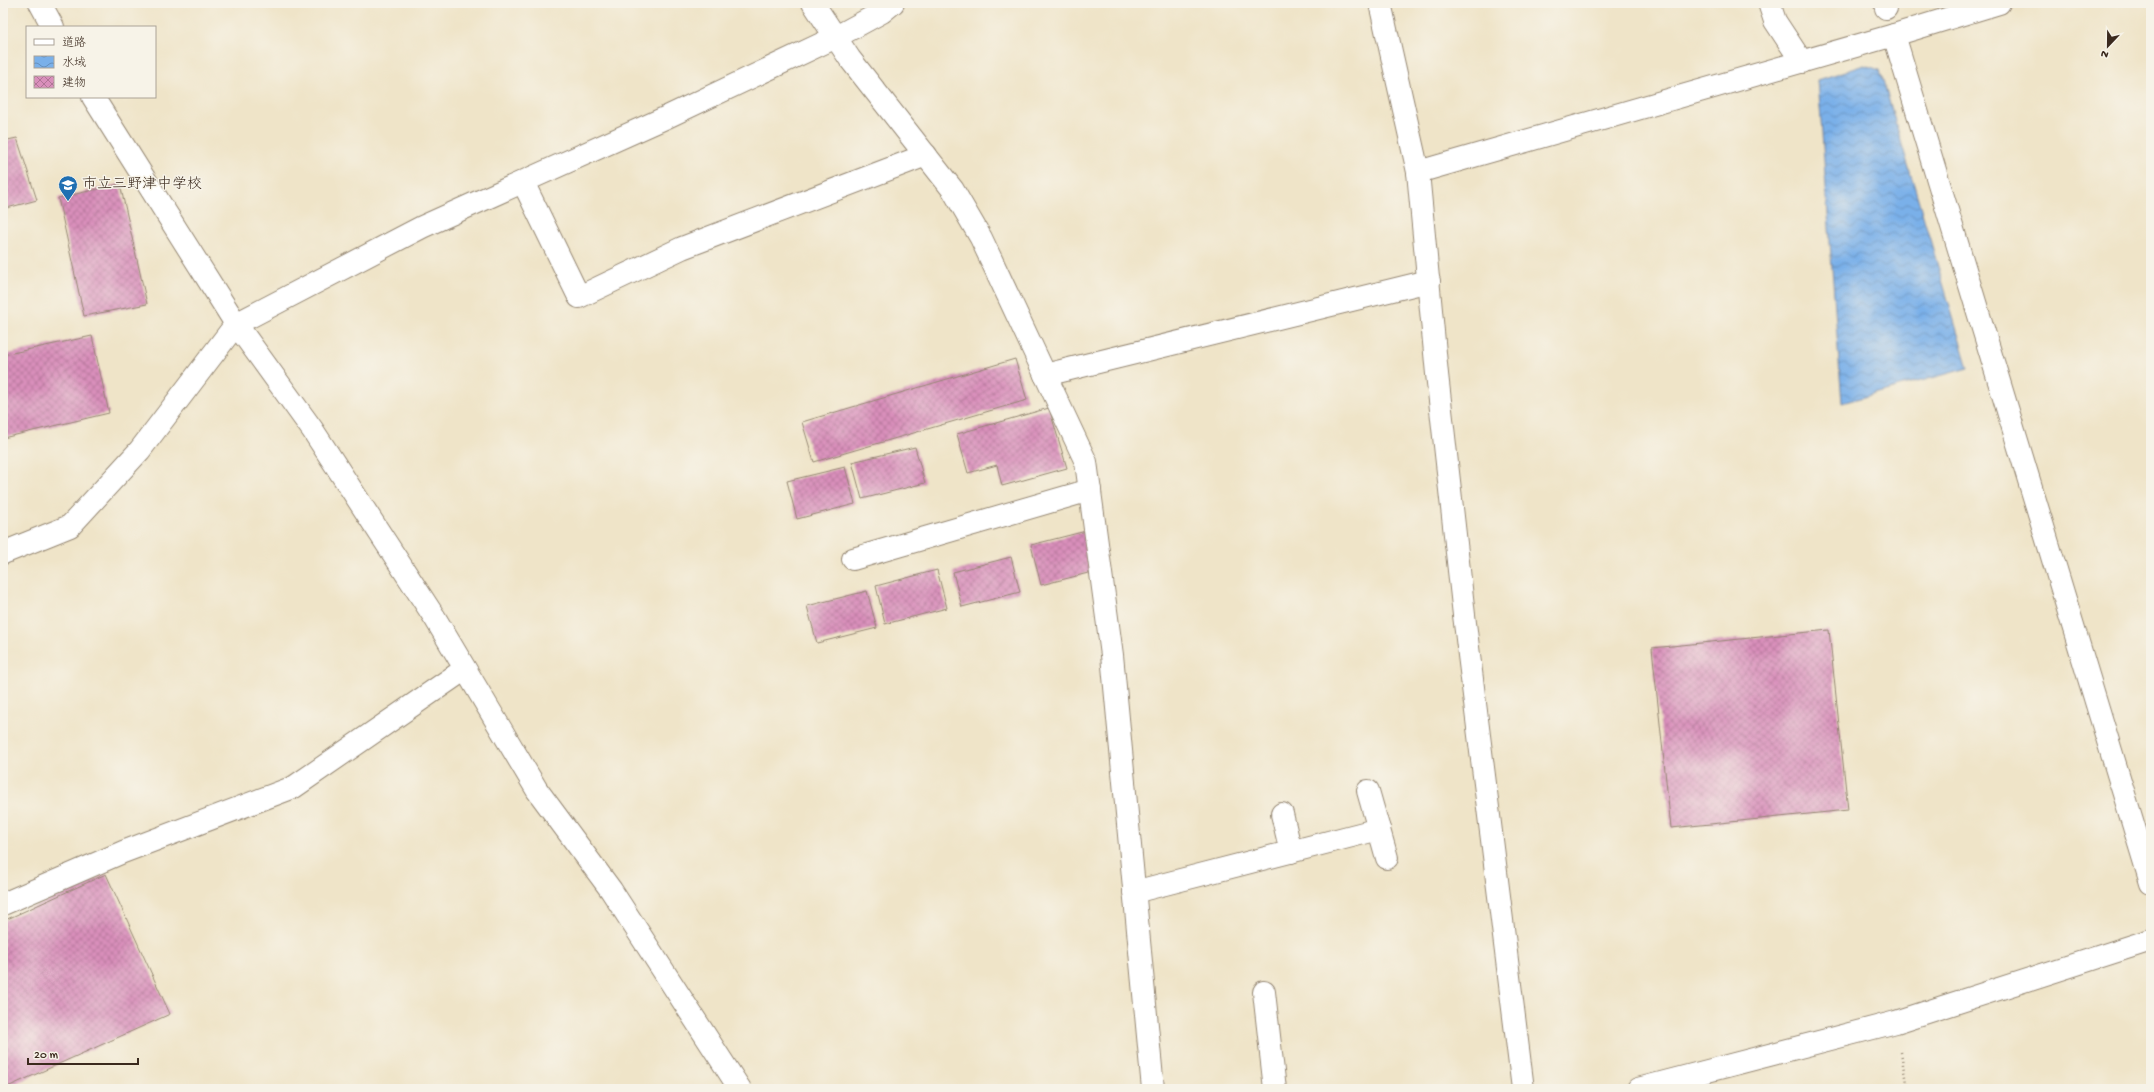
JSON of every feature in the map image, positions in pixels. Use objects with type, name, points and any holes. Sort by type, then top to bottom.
[{"type":"street","points":[[40,3],[52,26]]},
{"type":"street","points":[[813,3],[850,59],[953,190],[981,238],[1086,462],[1112,655],[1153,1089]]},
{"type":"street","points":[[3,553],[70,526],[140,450],[236,324],[422,226],[667,117],[836,37],[882,12],[893,3]]},
{"type":"street","points":[[1380,3],[1418,172],[1437,374],[1465,622],[1523,1089]]},
{"type":"street","points":[[1769,3],[1775,21],[1802,62]]},
{"type":"street","points":[[1418,172],[1894,36],[1999,3]]},
{"type":"street","points":[[1894,36],[2151,884]]},
{"type":"street","points":[[94,98],[236,324],[312,429],[434,618],[537,790],[611,890],[740,1089]]},
{"type":"street","points":[[523,182],[579,297],[682,248],[926,155]]},
{"type":"street","points":[[1045,375],[1429,281]]},
{"type":"street","points":[[853,559],[1090,490]]},
{"type":"street","points":[[3,904],[123,852],[294,787],[465,669]]},
{"type":"street","points":[[1368,791],[1387,858]]},
{"type":"street","points":[[1282,814],[1291,852]]},
{"type":"street","points":[[1134,892],[1379,829]]},
{"type":"street","points":[[1638,1089],[1896,1022],[2151,940]]},
{"type":"street","points":[[1264,992],[1275,1089]]},
{"type":"path","points":[[1896,1022],[1907,1089]]},
{"type":"water","points":[[1864,65],[1880,70],[1968,368],[1842,403],[1818,80]]},
{"type":"building","points":[[17,138],[37,200],[3,209],[3,141]]},
{"type":"building","points":[[120,184],[147,304],[84,316],[58,198]]},
{"type":"building","points":[[92,336],[109,413],[3,438],[3,355]]},
{"type":"building","points":[[1015,359],[1027,400],[814,462],[802,422]]},
{"type":"building","points":[[1049,408],[1067,468],[1002,486],[997,465],[968,473],[957,434]]},
{"type":"building","points":[[915,447],[925,483],[862,499],[852,462]]},
{"type":"building","points":[[845,467],[855,504],[797,519],[787,481]]},
{"type":"building","points":[[1086,531],[1096,571],[1041,585],[1031,545]]},
{"type":"building","points":[[1011,557],[1020,592],[962,607],[953,572]]},
{"type":"building","points":[[937,570],[947,608],[885,624],[876,586]]},
{"type":"building","points":[[867,591],[877,628],[817,643],[807,606]]},
{"type":"building","points":[[1829,630],[1848,810],[1671,828],[1652,648]]},
{"type":"building","points":[[106,874],[170,1014],[3,1089],[3,921]]},
{"type":"place","name":"市立三野津中学校","points":[[68,202]]}]
